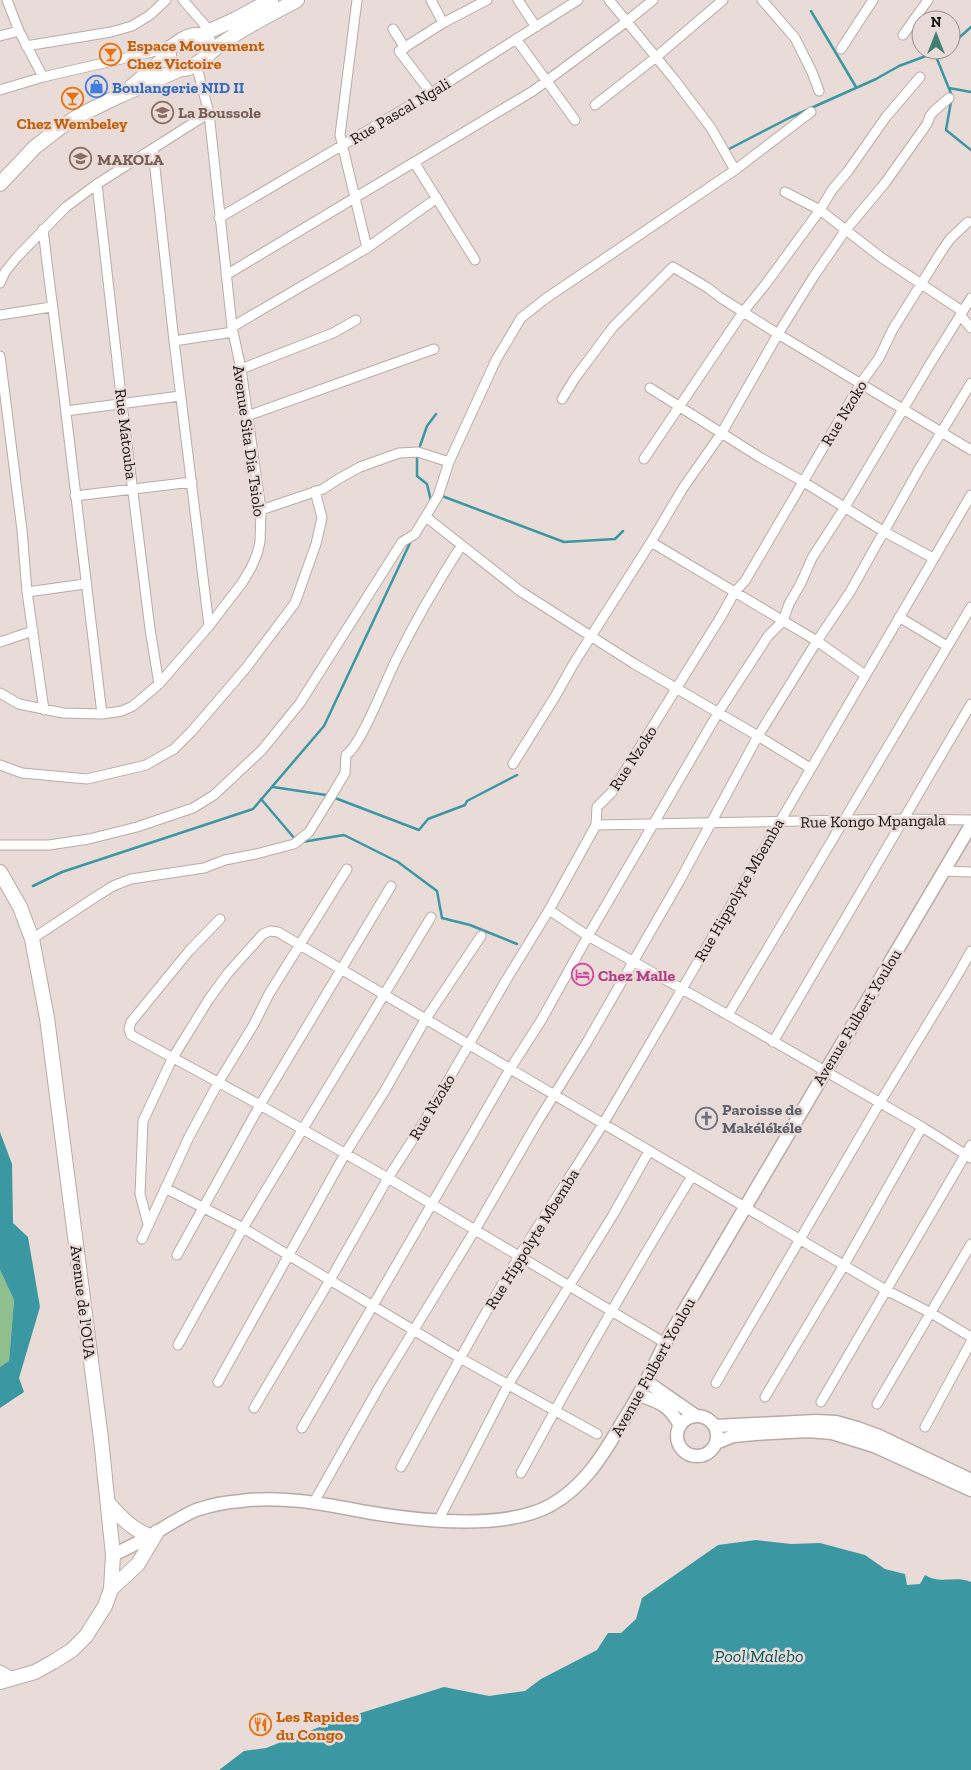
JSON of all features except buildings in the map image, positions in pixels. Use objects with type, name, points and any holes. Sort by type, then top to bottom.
[{"type":"main road","points":[[119,96],[183,39],[206,33],[271,0]]},
{"type":"main road","points":[[0,184],[35,147],[82,114],[119,96],[196,64],[226,41],[297,0]]},
{"type":"main road","points":[[206,33],[210,53]]},
{"type":"main road","points":[[169,52],[172,64],[181,69]]},
{"type":"main road","name":"Avenue Fulbert Youlou","points":[[113,1555],[184,1516],[214,1505],[261,1499],[284,1499],[438,1521],[496,1519],[524,1515],[550,1505],[569,1493],[588,1475],[604,1453],[647,1382],[664,1342],[971,825]]},
{"type":"main road","name":"Avenue de l'OUA","points":[[0,872],[20,907],[32,939],[47,1018],[113,1555],[111,1589],[105,1606],[86,1636],[72,1650],[53,1662],[35,1672],[7,1680]]},
{"type":"main road","points":[[647,1382],[696,1416],[707,1418],[715,1426],[716,1443],[708,1453],[702,1455],[689,1454],[680,1445],[678,1432],[684,1421],[696,1416]]},
{"type":"main road","points":[[639,1395],[666,1406],[674,1414],[680,1426]]},
{"type":"main road","points":[[715,1426],[816,1421],[836,1422],[879,1436],[971,1480]]},
{"type":"main road","points":[[716,1443],[734,1436],[755,1434],[808,1431],[832,1432],[874,1446],[971,1490]]},
{"type":"main road","points":[[108,1503],[127,1524],[141,1533],[154,1534],[138,1564],[111,1589]]},
{"type":"street","points":[[7,0],[18,31],[43,77]]},
{"type":"street","points":[[26,46],[111,32],[132,26],[150,16],[166,0]]},
{"type":"street","points":[[183,0],[206,33]]},
{"type":"street","points":[[357,0],[340,135],[367,248]]},
{"type":"street","points":[[431,0],[443,23]]},
{"type":"street","points":[[431,93],[400,53],[401,50],[443,23],[487,0]]},
{"type":"street","points":[[518,0],[536,27]]},
{"type":"street","name":"Rue Pascal Ngali","points":[[219,218],[431,93],[578,0]]},
{"type":"street","points":[[609,0],[711,128],[735,170]]},
{"type":"street","points":[[226,275],[533,91],[653,0]]},
{"type":"street","points":[[595,105],[655,58],[723,0]]},
{"type":"street","points":[[762,0],[795,38],[819,91]]},
{"type":"street","points":[[841,49],[873,0]]},
{"type":"street","points":[[903,35],[928,0]]},
{"type":"street","points":[[393,29],[405,48]]},
{"type":"street","points":[[0,36],[18,31]]},
{"type":"street","points":[[516,40],[575,120]]},
{"type":"street","points":[[0,90],[43,77],[169,52]]},
{"type":"street","name":"Avenue Sita Dia Tsiolo","points":[[0,693],[20,704],[63,713],[102,714],[133,706],[159,684],[227,603],[251,568],[260,542],[260,510],[241,370],[233,330],[219,218],[209,113],[196,64]]},
{"type":"street","points":[[644,459],[743,312],[820,210],[832,190],[848,171],[886,117],[920,77]]},
{"type":"street","points":[[513,764],[683,488],[721,434],[778,334],[814,276],[845,231],[885,183],[927,124],[930,116],[949,98]]},
{"type":"street","points":[[0,845],[49,845],[98,837],[137,827],[193,808],[214,795],[262,750],[295,710],[402,542],[415,534],[426,517],[438,496],[449,462],[496,360],[521,318],[545,298],[735,170],[811,112]]},
{"type":"street","points":[[0,283],[5,272],[66,206],[96,184],[153,150],[209,113]]},
{"type":"street","points":[[153,150],[180,396],[209,626]]},
{"type":"street","points":[[414,162],[475,260]]},
{"type":"street","name":"Rue Matouba","points":[[96,184],[132,489],[159,684]]},
{"type":"street","points":[[785,192],[820,210],[845,231],[961,313],[971,328]]},
{"type":"street","points":[[174,341],[233,330],[367,248],[437,198]]},
{"type":"street","name":"Rue Nzoko","points":[[254,1408],[388,1178],[424,1122],[549,910],[596,825],[597,807],[612,792],[734,593],[745,581],[802,481],[861,383],[879,358],[920,284],[950,239],[968,222]]},
{"type":"street","points":[[43,229],[102,714]]},
{"type":"street","points":[[562,399],[575,378],[613,327],[673,267],[778,334],[971,450]]},
{"type":"street","points":[[302,1428],[510,1070],[542,1020],[588,936],[718,713],[768,636],[783,621],[789,604],[812,558],[845,507],[971,298]]},
{"type":"street","points":[[0,315],[51,307]]},
{"type":"street","points":[[241,370],[333,333],[356,320]]},
{"type":"street","points":[[247,416],[434,349]]},
{"type":"street","points":[[0,356],[22,530],[27,592],[44,710]]},
{"type":"street","points":[[314,1502],[379,1387],[475,1230],[633,961],[712,822],[758,736],[850,592],[883,531],[971,383]]},
{"type":"street","points":[[650,388],[721,434],[883,531],[933,558]]},
{"type":"street","points":[[66,412],[180,396]]},
{"type":"street","points":[[260,510],[323,489],[360,467],[399,452],[418,452],[449,462]]},
{"type":"street","points":[[76,496],[192,482]]},
{"type":"street","points":[[0,765],[22,774],[87,778],[146,765],[174,749],[246,668],[295,603],[316,544],[322,518],[315,491]]},
{"type":"street","name":"Rue Hippolyte Mbemba","points":[[401,1467],[460,1358],[519,1256],[602,1124],[971,494]]},
{"type":"street","points":[[426,517],[520,591],[592,637],[810,768]]},
{"type":"street","points":[[651,542],[817,641],[865,675]]},
{"type":"street","points":[[32,939],[113,886],[131,880],[204,868],[225,860],[294,844],[309,832],[344,773],[346,755],[351,752],[366,724],[406,640],[461,546]]},
{"type":"street","points":[[27,592],[85,584]]},
{"type":"street","points":[[728,1015],[971,607]]},
{"type":"street","points":[[899,617],[947,646]]},
{"type":"street","points":[[0,642],[33,631]]},
{"type":"street","points":[[773,1042],[971,704]]},
{"type":"street","name":"Rue Kongo Mpangala","points":[[596,825],[902,819],[971,820]]},
{"type":"street","points":[[142,1239],[189,1137],[218,1083],[254,1024],[269,994],[347,869]]},
{"type":"street","points":[[944,871],[971,872]]},
{"type":"street","points":[[176,1255],[260,1105],[391,886]]},
{"type":"street","points":[[549,910],[588,936],[922,1127],[968,1156]]},
{"type":"street","points":[[178,1345],[243,1228],[431,917]]},
{"type":"street","points":[[220,920],[182,958],[131,1022],[131,1035],[172,1059],[260,1105],[388,1178],[664,1342]]},
{"type":"street","points":[[148,1224],[140,1194],[143,1121],[172,1059],[209,999],[228,973],[263,934],[270,931],[278,932],[886,1290],[931,1313],[971,1337]]},
{"type":"street","points":[[218,1382],[287,1255],[345,1154],[384,1092],[425,1020],[482,936]]},
{"type":"street","points":[[716,1382],[971,951]]},
{"type":"street","points":[[765,1397],[844,1265],[922,1127]]},
{"type":"street","points":[[821,1402],[886,1290],[968,1156],[971,1146]]},
{"type":"street","points":[[438,1521],[508,1385],[613,1214],[649,1151]]},
{"type":"street","points":[[521,1473],[612,1310],[692,1176]]},
{"type":"street","points":[[165,1188],[243,1228],[460,1358],[597,1434]]},
{"type":"street","points":[[877,1404],[971,1244]]},
{"type":"street","points":[[925,1427],[971,1342]]},
{"type":"street","points":[[0,1670],[7,1680]]},
{"type":"green space","points":[[0,1270],[14,1300],[9,1361],[0,1367]]},
{"type":"water","points":[[0,1132],[12,1164],[13,1223],[28,1237],[40,1307],[19,1378],[24,1392],[0,1408],[0,1367],[9,1361],[14,1300],[0,1270]]},
{"type":"water","name":"Pool Malebo","points":[[756,1540],[791,1544],[820,1543],[865,1555],[885,1569],[905,1574],[907,1585],[920,1584],[925,1575],[942,1580],[958,1579],[971,1582],[971,1770],[219,1770],[244,1751],[266,1748],[335,1721],[444,1687],[489,1696],[525,1691],[541,1679],[597,1650],[608,1633],[621,1633],[636,1619],[642,1598],[718,1545]]},
{"type":"waterway","points":[[811,11],[856,87]]},
{"type":"waterway","points":[[961,36],[971,27]]},
{"type":"waterway","points":[[729,149],[791,117],[915,60]]},
{"type":"waterway","points":[[937,60],[952,96],[946,130],[971,150]]},
{"type":"waterway","points":[[949,88],[971,92]]},
{"type":"waterway","points":[[420,446],[427,426],[436,414]]},
{"type":"waterway","points":[[417,458],[417,476],[427,484],[431,501]]},
{"type":"waterway","points":[[442,496],[564,542],[615,539],[623,531],[619,535]]},
{"type":"waterway","points":[[33,886],[62,872],[253,809],[324,726],[410,543]]},
{"type":"waterway","points":[[335,798],[419,830],[428,819],[465,805],[467,801],[517,775]]},
{"type":"waterway","points":[[273,787],[326,795]]},
{"type":"waterway","points":[[261,799],[295,839]]},
{"type":"waterway","points":[[302,842],[344,835],[398,862],[437,891],[442,918],[470,925],[517,944]]},
{"type":"place","name":"Espace Mouvement Chez Victoire","points":[[111,54]]},
{"type":"place","name":"Boulangerie NID II","points":[[96,87]]},
{"type":"place","name":"Chez Wembeley","points":[[72,99]]},
{"type":"place","name":"La Boussole","points":[[162,112]]},
{"type":"place","name":"MAKOLA","points":[[81,159]]},
{"type":"place","name":"Chez Malle","points":[[582,975]]},
{"type":"place","name":"Paroisse de Makélékéle","points":[[706,1118]]},
{"type":"place","name":"Les Rapides du Congo","points":[[260,1725]]}]
